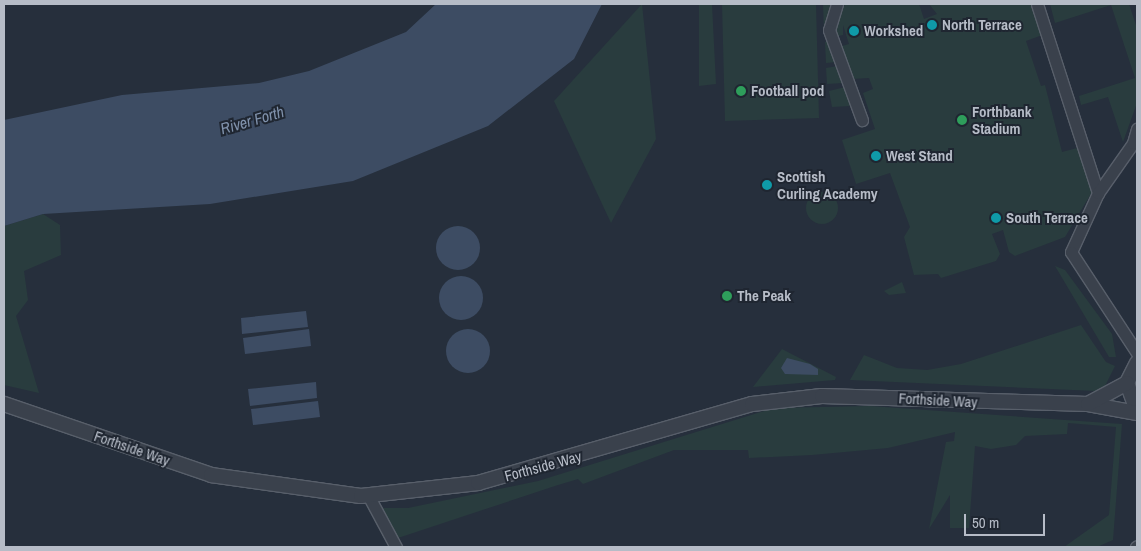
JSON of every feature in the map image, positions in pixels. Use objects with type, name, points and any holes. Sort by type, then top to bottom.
[{"type":"street","points":[[837,4],[829,30],[862,120]]},
{"type":"street","points":[[1036,4],[1098,193]]},
{"type":"street","points":[[1137,129],[1133,143],[1098,193],[1071,252],[1137,353]]},
{"type":"street","points":[[1088,404],[1127,383],[1137,364]]},
{"type":"street","points":[[1127,383],[1137,412]]},
{"type":"street","name":"Forthside Way","points":[[4,404],[210,475],[368,495],[478,483],[752,404],[848,396],[1088,404],[1137,412]]},
{"type":"street","points":[[368,495],[396,547]]},
{"type":"shaded area","points":[[642,4],[656,139],[611,223],[554,101]]},
{"type":"shaded area","points":[[699,4],[712,4],[716,84],[699,86]]},
{"type":"shaded area","points":[[722,4],[816,4],[819,118],[725,121]]},
{"type":"shaded area","points":[[823,4],[835,4],[828,34],[824,34]]},
{"type":"shaded area","name":"Forthbank Stadium","points":[[845,4],[919,4],[924,19],[937,14],[929,4],[1034,4],[1045,34],[1026,41],[1041,86],[1045,85],[1062,152],[1081,147],[1092,192],[1065,237],[1015,256],[1009,252],[1003,230],[992,234],[1000,254],[996,261],[941,278],[938,274],[914,275],[904,237],[910,227],[890,173],[856,184],[842,140],[875,129],[863,93],[873,89],[869,78],[852,79],[842,46],[849,44],[843,25],[843,35],[838,36],[835,30]]},
{"type":"shaded area","points":[[1050,4],[1129,4],[1137,28],[1137,103],[1123,142],[1108,97],[1081,105],[1079,96],[1135,78],[1111,5],[1055,23]]},
{"type":"shaded area","points":[[830,41],[837,62],[826,63],[825,42]]},
{"type":"shaded area","points":[[838,66],[843,83],[827,84],[826,68]]},
{"type":"shaded area","points":[[845,87],[850,106],[832,107],[829,91]]},
{"type":"shaded area","points":[[822,192],[833,197],[838,208],[833,219],[822,224],[811,219],[806,208],[811,197]]},
{"type":"shaded area","points":[[43,214],[60,225],[61,255],[24,271],[28,300],[16,316],[39,393],[4,385],[4,226]]},
{"type":"shaded area","points":[[1055,266],[1065,270],[1112,334],[1116,357],[1109,357]]},
{"type":"shaded area","points":[[902,282],[906,293],[889,295],[884,291]]},
{"type":"shaded area","points":[[1081,325],[1106,362],[1115,366],[1105,386],[1096,391],[850,380],[864,355],[897,368],[927,370],[961,364]]},
{"type":"shaded area","points":[[782,349],[836,377],[835,380],[753,387]]},
{"type":"shaded area","points":[[870,406],[1122,424],[1113,540],[1097,547],[1064,547],[1109,515],[1116,427],[1068,423],[1067,434],[1025,436],[1016,445],[991,449],[975,446],[969,528],[950,528],[950,495],[929,529],[946,442],[954,441],[955,432],[888,448],[812,455],[749,458],[748,450],[674,450],[583,484],[578,479],[398,538],[382,508],[408,508],[538,481],[774,408]]},
{"type":"water","name":"River Forth","points":[[436,4],[602,4],[574,59],[488,126],[353,181],[210,204],[43,214],[4,226],[4,120],[122,95],[259,83],[309,71],[406,32]]},
{"type":"water","points":[[462,226],[474,232],[479,239],[479,257],[474,264],[467,269],[454,270],[446,267],[439,260],[436,244],[439,236],[446,229]]},
{"type":"water","points":[[465,276],[477,282],[482,289],[482,307],[477,314],[470,319],[457,320],[449,317],[442,310],[439,294],[442,286],[449,279]]},
{"type":"water","points":[[306,311],[308,327],[242,334],[241,318]]},
{"type":"water","points":[[309,329],[311,346],[245,354],[243,338]]},
{"type":"water","points":[[472,329],[484,335],[489,342],[489,360],[484,367],[477,372],[464,373],[456,370],[449,363],[446,347],[449,339],[456,332]]},
{"type":"water","points":[[787,358],[810,364],[818,369],[818,375],[785,374],[781,368]]},
{"type":"water","points":[[316,382],[317,398],[250,406],[248,389]]},
{"type":"water","points":[[318,401],[320,417],[253,425],[251,409]]},
{"type":"place","name":"North Terrace","points":[[932,25]]},
{"type":"place","name":"Workshed","points":[[854,31]]},
{"type":"place","name":"Football pod","points":[[741,91]]},
{"type":"place","name":"Forthbank Stadium","points":[[962,120]]},
{"type":"place","name":"West Stand","points":[[876,156]]},
{"type":"place","name":"Scottish Curling Academy","points":[[767,185]]},
{"type":"place","name":"South Terrace","points":[[996,218]]},
{"type":"place","name":"The Peak","points":[[727,296]]}]
